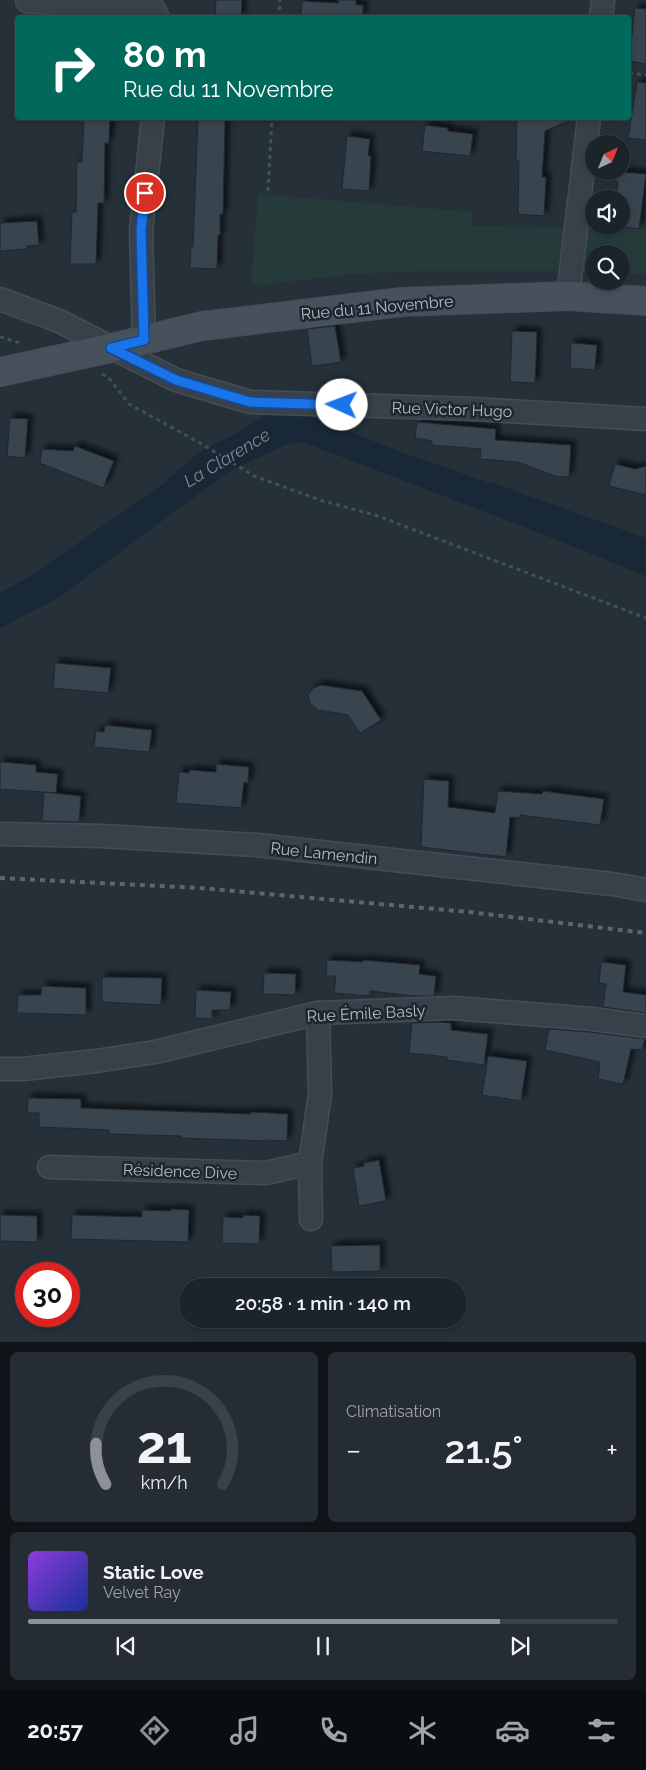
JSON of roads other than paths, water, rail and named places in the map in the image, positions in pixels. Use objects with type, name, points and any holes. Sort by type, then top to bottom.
[{"type":"main road","name":"Rue du 11 Novembre","points":[[111,348],[202,326],[402,302],[568,296],[646,301]]},
{"type":"main road","points":[[0,372],[111,348]]},
{"type":"street","points":[[600,15],[603,0]]},
{"type":"street","points":[[27,1],[154,10],[156,15]]},
{"type":"street","points":[[144,340],[141,230],[153,120]]},
{"type":"street","points":[[568,296],[589,120]]},
{"type":"street","name":"Rue Victor Hugo","points":[[0,300],[59,321],[176,380],[250,402],[473,409],[646,419]]},
{"type":"street","name":"Rue Lamendin","points":[[0,834],[102,836],[257,845],[612,884],[646,890]]},
{"type":"street","name":"Rue Émile Basly","points":[[0,1069],[23,1069],[69,1064],[155,1052],[318,1013],[455,1008],[583,1018],[646,1026]]},
{"type":"street","points":[[311,1219],[310,1163],[320,1094],[318,1013]]},
{"type":"street","name":"Résidence Dive","points":[[49,1167],[266,1173],[310,1163]]},
{"type":"water","name":"La Clarence","points":[[278,413],[304,414],[406,454],[484,481],[484,483],[493,483],[646,538],[646,576],[535,531],[303,442],[287,444],[228,472],[58,598],[0,628],[0,593],[29,577],[163,484],[198,453],[239,432],[266,415]]},
{"type":"railway","points":[[0,878],[200,888],[469,912],[646,933]]}]
